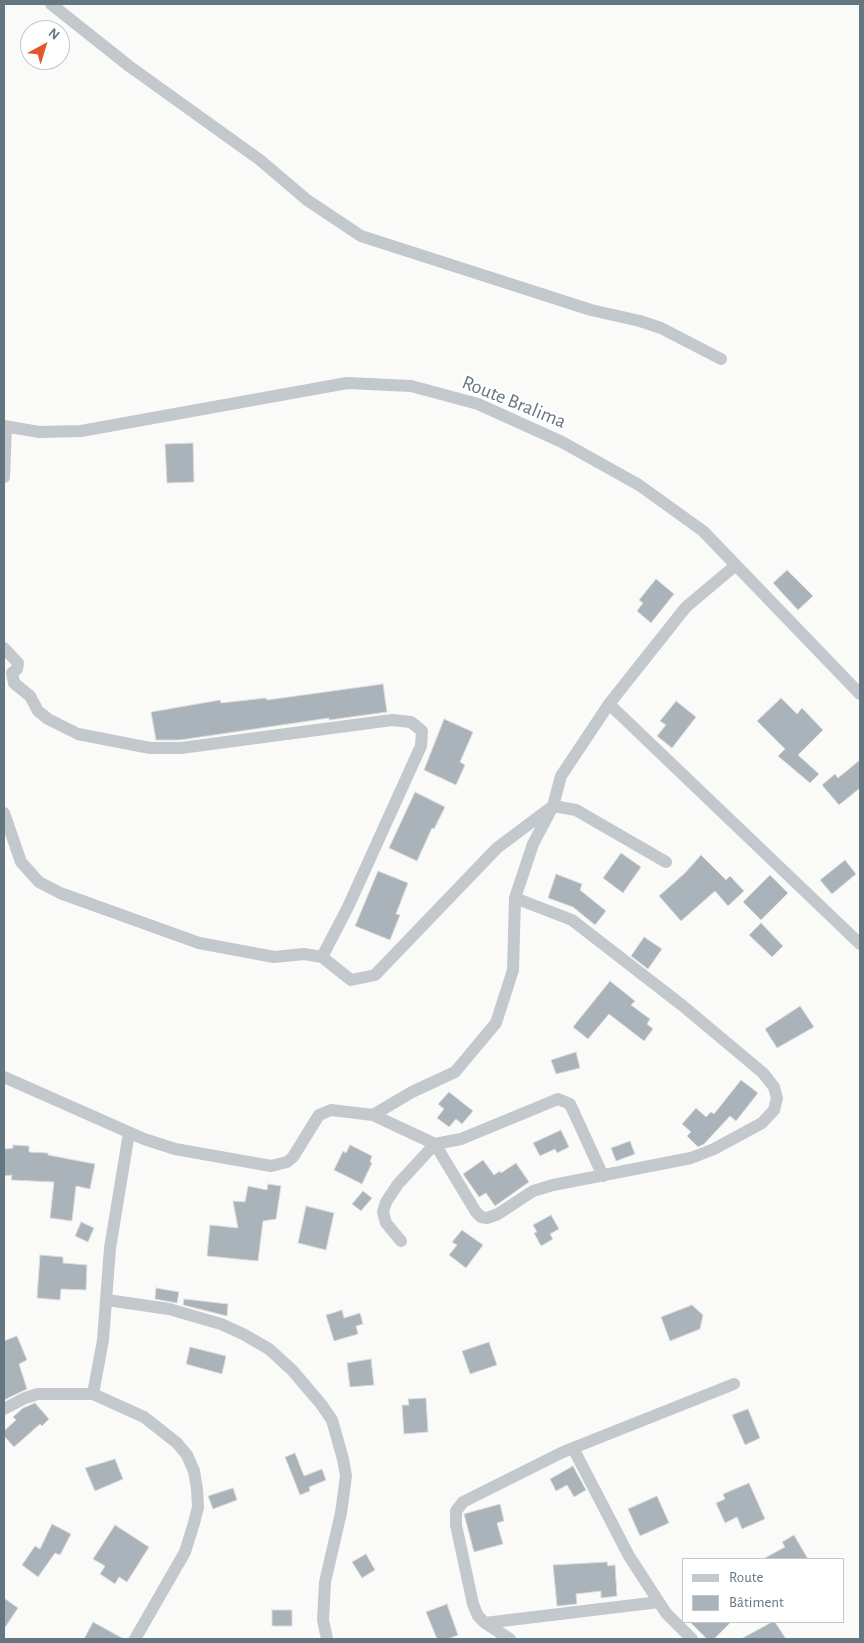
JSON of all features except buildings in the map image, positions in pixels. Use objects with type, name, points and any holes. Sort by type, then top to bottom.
[{"type":"street","points":[[51,4],[129,66],[260,160],[307,200],[361,236],[591,310],[640,321],[661,328],[721,359]]},
{"type":"street","name":"Route Bralima","points":[[5,427],[39,432],[81,431],[347,383],[411,386],[478,404],[562,442],[639,485],[703,531],[860,694]]},
{"type":"street","points":[[4,477],[5,427]]},
{"type":"street","points":[[373,1115],[412,1092],[455,1072],[496,1022],[512,970],[515,898],[527,858],[554,806],[561,776],[609,704],[686,607],[706,588],[736,565]]},
{"type":"street","points":[[4,648],[18,663],[17,669],[12,673],[14,683],[30,696],[43,715],[78,734],[150,748],[181,748],[392,720],[411,722],[422,730],[421,746],[348,907],[322,957]]},
{"type":"street","points":[[609,704],[860,944]]},
{"type":"street","points":[[4,813],[21,862],[40,882],[60,894],[199,943],[274,957],[304,954],[322,957],[351,980],[375,975],[497,848],[554,806],[576,810],[666,862]]},
{"type":"street","points":[[4,1077],[129,1133],[175,1148],[271,1166],[287,1162],[293,1157],[318,1115],[324,1112],[343,1110],[373,1115],[435,1144],[481,1217],[498,1214],[533,1191],[553,1185],[691,1158],[714,1149],[762,1123],[774,1110],[777,1098],[774,1087],[755,1067],[599,939],[572,920],[515,898]]},
{"type":"street","points":[[401,1242],[386,1223],[383,1212],[386,1202],[398,1184],[435,1144],[461,1139],[558,1099],[570,1104],[603,1176]]},
{"type":"street","points":[[93,1394],[103,1340],[110,1248],[129,1133]]},
{"type":"street","points":[[107,1300],[169,1309],[221,1324],[243,1334],[269,1350],[292,1370],[332,1420],[344,1459],[346,1476],[341,1513],[325,1582],[323,1615],[327,1639]]},
{"type":"street","points":[[510,1639],[485,1623],[478,1616],[473,1604],[456,1525],[456,1511],[463,1502],[573,1448],[734,1384]]},
{"type":"street","points":[[4,1409],[25,1398],[38,1394],[93,1394],[124,1407],[164,1430],[187,1455],[196,1480],[198,1507],[185,1552],[135,1639]]},
{"type":"street","points":[[573,1448],[630,1556],[675,1624],[692,1639]]},
{"type":"street","points":[[485,1623],[659,1602]]}]
